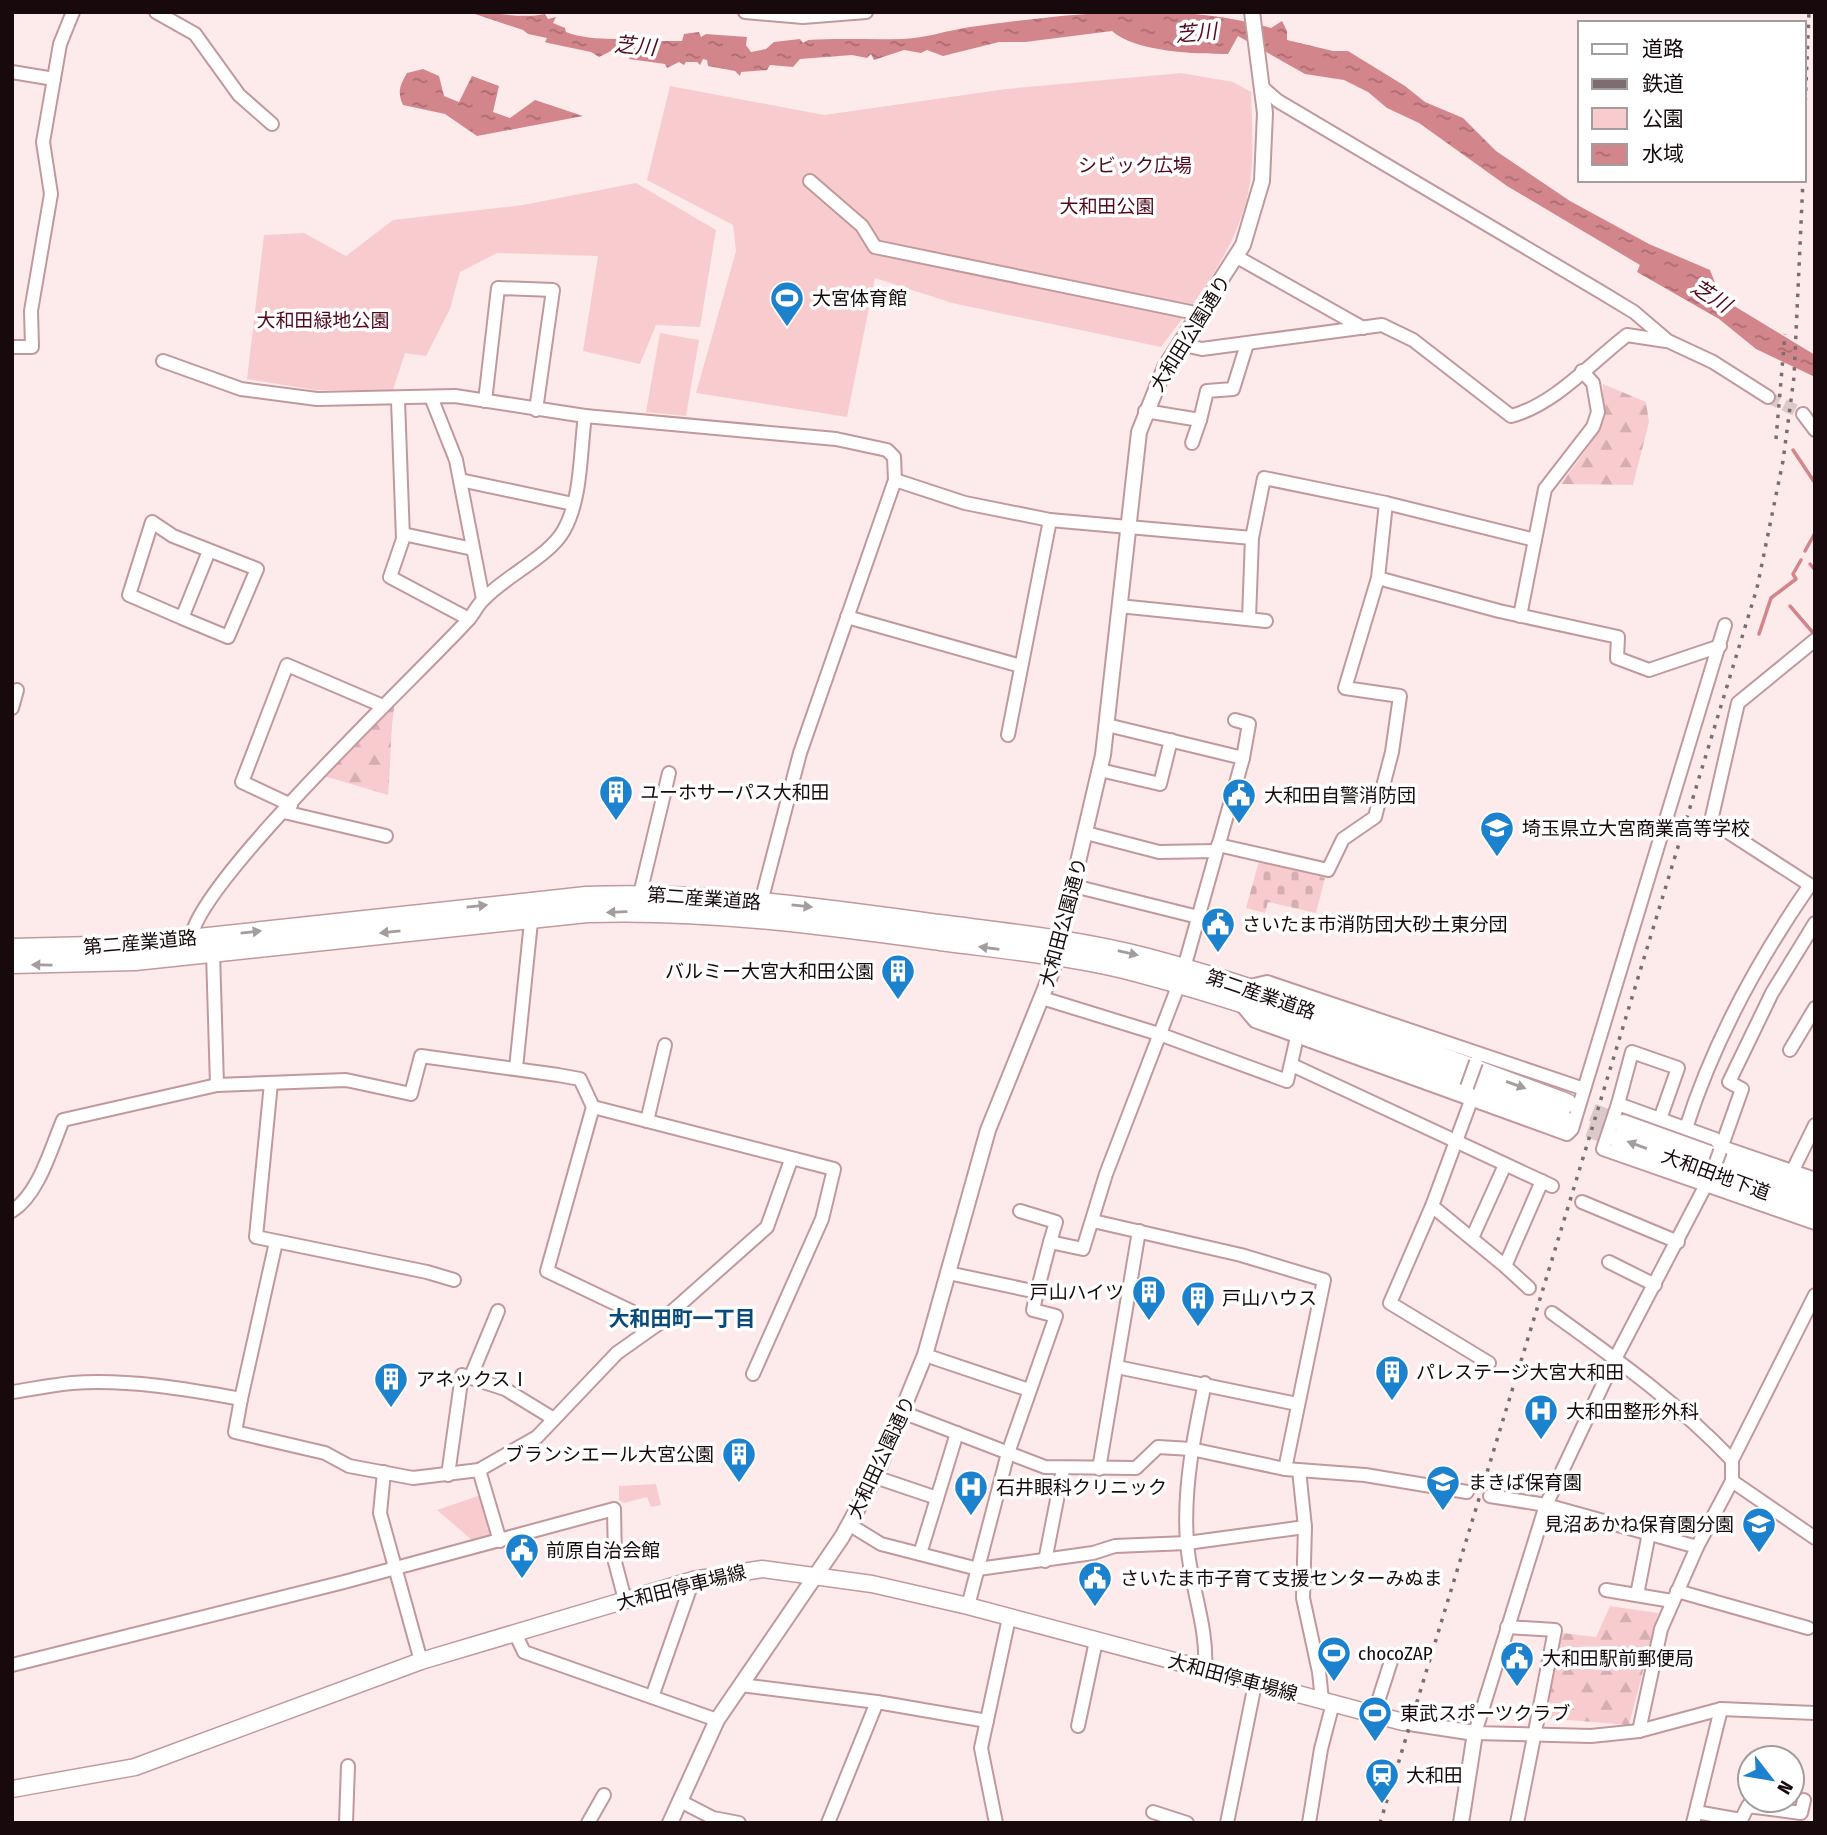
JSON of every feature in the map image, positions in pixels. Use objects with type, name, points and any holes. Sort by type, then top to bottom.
[{"type":"main road","name":"第二産業道路","points":[[12,948],[203,943],[532,909],[640,894],[761,902],[1059,949],[1101,964],[1181,976],[1565,1111]]},
{"type":"main road","name":"第二産業道路","points":[[532,909],[704,913],[1059,949]]},
{"type":"main road","name":"第二産業道路","points":[[12,964],[94,964],[203,943]]},
{"type":"main road","name":"大和田地下道","points":[[1815,1193],[1720,1152],[1621,1131],[1815,1210]]},
{"type":"main road","name":"大和田停車場線","points":[[12,1789],[135,1767],[422,1661],[693,1580],[762,1569],[814,1574],[968,1606],[1403,1722]]},
{"type":"street","points":[[12,347],[32,347],[31,311],[51,194],[43,142],[60,44],[73,12]]},
{"type":"street","points":[[156,12],[195,34],[239,95],[272,124]]},
{"type":"street","points":[[745,12],[803,17],[866,12]]},
{"type":"street","name":"大和田公園通り","points":[[670,1823],[717,1720],[814,1574],[850,1525],[875,1477],[925,1355],[988,1130],[1059,949],[1100,770],[1107,725],[1134,455],[1144,411],[1179,344],[1237,257],[1250,227],[1262,181],[1266,136],[1252,12]]},
{"type":"street","points":[[12,72],[54,79]]},
{"type":"street","points":[[1261,81],[1278,101],[1634,312],[1668,341],[1713,362],[1768,397]]},
{"type":"street","points":[[810,181],[862,226],[875,247],[1200,314]]},
{"type":"street","points":[[1237,257],[1363,328]]},
{"type":"street","points":[[485,401],[498,288],[554,290],[536,410]]},
{"type":"street","points":[[1179,344],[1202,349],[1382,325],[1413,340],[1511,416],[1527,412],[1544,401],[1627,335],[1634,312]]},
{"type":"street","points":[[1627,335],[1668,341]]},
{"type":"street","points":[[1192,443],[1208,391],[1233,389],[1247,344]]},
{"type":"street","points":[[163,361],[242,389],[317,399],[398,400],[455,396],[586,416],[836,439],[887,450],[894,457],[895,480],[800,753],[761,902]]},
{"type":"street","points":[[1520,616],[1545,489],[1593,427],[1598,412],[1593,383],[1582,371]]},
{"type":"street","points":[[431,397],[456,460],[483,599]]},
{"type":"street","points":[[398,400],[403,534],[390,578],[469,619]]},
{"type":"street","points":[[1144,411],[1200,420]]},
{"type":"street","points":[[1803,414],[1815,430]]},
{"type":"street","points":[[218,1085],[203,943],[192,928],[214,893],[288,809],[383,706],[469,619],[483,599],[562,533],[573,504],[586,416]]},
{"type":"street","points":[[1249,618],[1252,538],[1264,478],[1386,503],[1535,540]]},
{"type":"street","points":[[460,480],[573,504]]},
{"type":"street","points":[[895,480],[965,503],[1050,520],[1252,538]]},
{"type":"street","points":[[1086,833],[1159,852],[1217,848],[1328,870],[1343,839],[1375,817],[1392,752],[1400,696],[1345,688],[1378,578],[1386,503]]},
{"type":"street","points":[[1008,734],[1050,520]]},
{"type":"street","points":[[152,522],[173,536],[257,569],[228,637],[182,618],[129,595],[152,522]]},
{"type":"street","points":[[403,534],[473,549]]},
{"type":"street","points":[[182,618],[209,551]]},
{"type":"street","points":[[1378,578],[1520,616],[1618,638],[1617,658],[1649,670],[1720,646]]},
{"type":"street","points":[[1119,606],[1266,621]]},
{"type":"street","points":[[847,617],[1021,666]]},
{"type":"street","points":[[1584,1089],[1485,1055],[1477,1059],[1267,982],[1241,995],[1255,1021],[1468,1093],[1567,1134],[1572,1129],[1725,625]]},
{"type":"street","points":[[1686,1128],[1703,1077],[1767,947],[1813,885],[1711,821],[1738,703],[1815,640]]},
{"type":"street","points":[[383,706],[287,665],[242,782],[288,809],[386,836]]},
{"type":"street","points":[[12,708],[17,690]]},
{"type":"street","points":[[1050,1242],[1083,1249],[1122,1129],[1162,1035],[1243,758],[1249,724],[1235,720]]},
{"type":"street","points":[[1107,725],[1243,758]]},
{"type":"street","points":[[1100,770],[1160,784],[1171,740]]},
{"type":"street","points":[[640,894],[669,773]]},
{"type":"street","points":[[1074,886],[1198,917]]},
{"type":"street","points":[[516,1068],[532,909]]},
{"type":"street","points":[[1461,1823],[1475,1733],[1546,1505],[1615,1359],[1708,1182],[1742,1089],[1729,1082],[1772,993],[1815,923]]},
{"type":"street","points":[[1042,998],[1162,1035],[1287,1081],[1297,1037]]},
{"type":"street","points":[[1790,1050],[1815,1008]]},
{"type":"street","points":[[646,1121],[666,1045]]},
{"type":"street","points":[[1660,1119],[1678,1068],[1632,1052],[1604,1149],[1708,1182],[1815,1223]]},
{"type":"street","points":[[12,1211],[20,1206],[32,1189],[63,1119],[218,1085],[346,1080],[411,1094],[421,1056],[580,1079],[593,1107],[547,1270],[658,1325]]},
{"type":"street","points":[[1477,1059],[1457,1143],[1390,1303],[1489,1363]]},
{"type":"street","points":[[1292,1065],[1547,1184],[1505,1266]]},
{"type":"street","points":[[271,1083],[256,1237],[454,1280]]},
{"type":"street","points":[[1618,1104],[1715,1139],[1720,1152]]},
{"type":"street","points":[[593,1107],[834,1169],[822,1219],[753,1374]]},
{"type":"street","points":[[1792,1172],[1815,1125]]},
{"type":"street","points":[[1720,1152],[1815,1180]]},
{"type":"street","points":[[276,1241],[235,1432],[325,1452],[349,1466],[413,1478],[448,1475],[479,1470],[537,1437],[617,1353],[658,1325],[767,1227],[791,1160]]},
{"type":"street","points":[[1472,1238],[1505,1165]]},
{"type":"street","points":[[1582,1202],[1678,1242]]},
{"type":"street","points":[[1432,1206],[1529,1288]]},
{"type":"street","points":[[968,1606],[1008,1453],[1029,1390],[1050,1341],[1056,1316],[1033,1310],[1056,1222],[1020,1211]]},
{"type":"street","points":[[1093,1221],[1241,1255],[1324,1280],[1285,1469]]},
{"type":"street","points":[[1098,1469],[1139,1231]]},
{"type":"street","points":[[1609,1262],[1655,1285]]},
{"type":"street","points":[[948,1273],[1037,1292]]},
{"type":"street","points":[[1639,1731],[1661,1629],[1674,1596],[1732,1481],[1732,1460],[1815,1296]]},
{"type":"street","points":[[471,1376],[498,1311]]},
{"type":"street","points":[[1552,1314],[1664,1394],[1708,1433],[1732,1460]]},
{"type":"street","points":[[925,1355],[1029,1390]]},
{"type":"street","points":[[1116,1367],[1205,1383],[1297,1404]]},
{"type":"street","points":[[448,1475],[462,1375],[505,1389],[554,1419]]},
{"type":"street","points":[[12,1392],[73,1383],[130,1383],[242,1399]]},
{"type":"street","points":[[1205,1383],[1191,1448],[1187,1543],[1207,1643],[1205,1669]]},
{"type":"street","points":[[902,1412],[1045,1467],[1136,1468],[1158,1447],[1191,1448],[1285,1469],[1377,1476],[1468,1492]]},
{"type":"street","points":[[920,1553],[957,1433]]},
{"type":"street","points":[[1045,1561],[1063,1469]]},
{"type":"street","points":[[479,1470],[500,1541]]},
{"type":"street","points":[[1299,1470],[1305,1527],[1303,1598],[1328,1702],[1309,1823]]},
{"type":"street","points":[[384,1472],[380,1513],[422,1661]]},
{"type":"street","points":[[875,1477],[937,1498]]},
{"type":"street","points":[[1732,1481],[1815,1538]]},
{"type":"street","points":[[1490,1496],[1546,1505],[1697,1547]]},
{"type":"street","points":[[12,1665],[344,1582],[394,1566],[500,1541],[614,1509],[615,1562],[625,1600]]},
{"type":"street","points":[[850,1525],[881,1544],[978,1569],[1045,1561],[1115,1546],[1187,1543],[1305,1527]]},
{"type":"street","points":[[1637,1595],[1649,1533]]},
{"type":"street","points":[[652,1697],[693,1580]]},
{"type":"street","points":[[1606,1590],[1637,1595],[1674,1596],[1808,1628]]},
{"type":"street","points":[[996,1823],[981,1748],[1009,1618]]},
{"type":"street","points":[[1507,1627],[1555,1630],[1517,1823]]},
{"type":"street","points":[[515,1633],[524,1652],[717,1720]]},
{"type":"street","points":[[1078,1726],[1096,1641]]},
{"type":"street","points":[[1374,1714],[1393,1655]]},
{"type":"street","points":[[1227,1823],[1255,1684]]},
{"type":"street","points":[[741,1685],[877,1702],[987,1721]]},
{"type":"street","points":[[828,1823],[877,1702]]},
{"type":"street","points":[[1721,1709],[1694,1817],[1741,1820],[1744,1814]]},
{"type":"street","points":[[1403,1722],[1475,1733],[1591,1736],[1639,1731],[1721,1709],[1815,1713]]},
{"type":"street","points":[[346,1823],[348,1766]]},
{"type":"street","points":[[588,1823],[604,1795]]},
{"type":"street","points":[[680,1801],[713,1818],[739,1823]]},
{"type":"street","points":[[1153,1812],[1186,1823]]},
{"type":"green space","name":"大和田公園","points":[[1181,73],[1233,82],[1251,92],[1252,169],[1242,215],[1224,256],[1161,347],[952,303],[875,278],[847,417],[696,393],[736,251],[733,225],[647,180],[670,86],[824,115],[1006,89]]},
{"type":"green space","name":"大和田緑地公園","points":[[636,183],[716,230],[700,327],[656,325],[640,364],[583,351],[598,256],[497,253],[460,272],[450,309],[426,356],[405,353],[393,390],[315,390],[247,379],[264,235],[304,233],[346,256],[393,220],[523,205]]},
{"type":"green space","points":[[660,333],[699,340],[686,416],[646,412]]},
{"type":"green space","points":[[1603,384],[1646,402],[1649,422],[1633,485],[1561,484],[1587,449],[1598,428]]},
{"type":"green space","points":[[389,705],[394,707],[388,795],[324,776]]},
{"type":"green space","points":[[1259,861],[1325,878],[1316,913],[1268,902],[1265,913],[1246,908]]},
{"type":"green space","points":[[656,1484],[661,1505],[651,1507],[647,1497],[624,1503],[619,1500],[619,1486]]},
{"type":"green space","points":[[484,1494],[494,1534],[473,1541],[437,1510]]},
{"type":"green space","points":[[1610,1606],[1658,1613],[1629,1725],[1544,1718],[1554,1656],[1563,1633],[1596,1637]]},
{"type":"water","name":"芝川","points":[[469,12],[517,16],[545,14],[548,19],[556,17],[553,23],[565,28],[566,32],[594,38],[682,41],[684,34],[699,32],[701,37],[706,34],[747,37],[746,45],[751,52],[766,49],[774,42],[800,39],[803,43],[820,39],[910,39],[970,27],[1083,14],[1197,14],[1235,19],[1271,28],[1282,21],[1287,31],[1287,40],[1333,51],[1348,51],[1405,86],[1425,102],[1463,118],[1496,151],[1570,201],[1649,244],[1710,270],[1721,298],[1815,355],[1815,377],[1756,349],[1719,319],[1637,272],[1640,265],[1507,186],[1419,123],[1387,108],[1368,92],[1344,80],[1305,74],[1238,36],[1228,54],[1151,48],[1122,38],[1112,31],[1025,42],[999,42],[943,56],[927,50],[921,53],[904,50],[874,60],[871,54],[867,58],[852,55],[800,59],[793,67],[770,65],[767,70],[741,72],[740,76],[735,71],[708,66],[707,60],[703,59],[700,65],[697,62],[686,62],[684,65],[679,62],[667,68],[665,64],[629,59],[631,55],[625,51],[614,54],[611,51],[599,57],[591,52],[545,42],[547,38],[528,34]]},
{"type":"water","points":[[423,69],[439,76],[444,96],[459,102],[472,76],[499,86],[493,112],[510,118],[535,100],[583,116],[477,136],[445,114],[403,105],[400,92],[407,73]]},
{"type":"waterway","points":[[1793,450],[1815,483]]},
{"type":"waterway","points":[[1805,551],[1815,533]]},
{"type":"waterway","points":[[1759,634],[1771,598],[1796,579],[1793,574],[1801,560]]},
{"type":"waterway","points":[[1810,564],[1815,570]]},
{"type":"waterway","points":[[1790,606],[1815,635]]},
{"type":"tunnel","points":[[1768,397],[1803,414]]},
{"type":"tunnel","points":[[1567,1103],[1623,1124]]},
{"type":"tunnel","points":[[1563,1119],[1618,1139]]},
{"type":"railway","points":[[1806,85],[1809,12]]},
{"type":"railway","points":[[1380,1823],[1757,588],[1783,461],[1794,377],[1803,182]]},
{"type":"railway","points":[[1776,439],[1785,334]]},
{"type":"place","name":"大宮体育館","points":[[787,328]]},
{"type":"place","name":"ユーホサーパス大和田","points":[[616,822]]},
{"type":"place","name":"大和田自警消防団","points":[[1239,825]]},
{"type":"place","name":"埼玉県立大宮商業高等学校","points":[[1497,858]]},
{"type":"place","name":"さいたま市消防団大砂土東分団","points":[[1218,954]]},
{"type":"place","name":"バルミー大宮大和田公園","points":[[898,1001]]},
{"type":"place","name":"戸山ハイツ","points":[[1149,1322]]},
{"type":"place","name":"戸山ハウス","points":[[1198,1328]]},
{"type":"place","name":"パレステージ大宮大和田","points":[[1392,1402]]},
{"type":"place","name":"アネックスⅠ","points":[[391,1409]]},
{"type":"place","name":"大和田整形外科","points":[[1541,1441]]},
{"type":"place","name":"ブランシエール大宮公園","points":[[739,1484]]},
{"type":"place","name":"まきば保育園","points":[[1443,1512]]},
{"type":"place","name":"石井眼科クリニック","points":[[971,1517]]},
{"type":"place","name":"見沼あかね保育園分園","points":[[1759,1554]]},
{"type":"place","name":"前原自治会館","points":[[522,1580]]},
{"type":"place","name":"さいたま市子育て支援センターみぬま","points":[[1095,1608]]},
{"type":"place","name":"chocoZAP","points":[[1334,1683]]},
{"type":"place","name":"大和田駅前郵便局","points":[[1517,1688]]},
{"type":"place","name":"東武スポーツクラブ","points":[[1375,1743]]},
{"type":"place","name":"大和田","points":[[1382,1805]]},
{"type":"district","name":"大和田町一丁目","points":[[682,1319]]},
{"type":"park label","name":"シビック広場","points":[[1135,165]]}]
